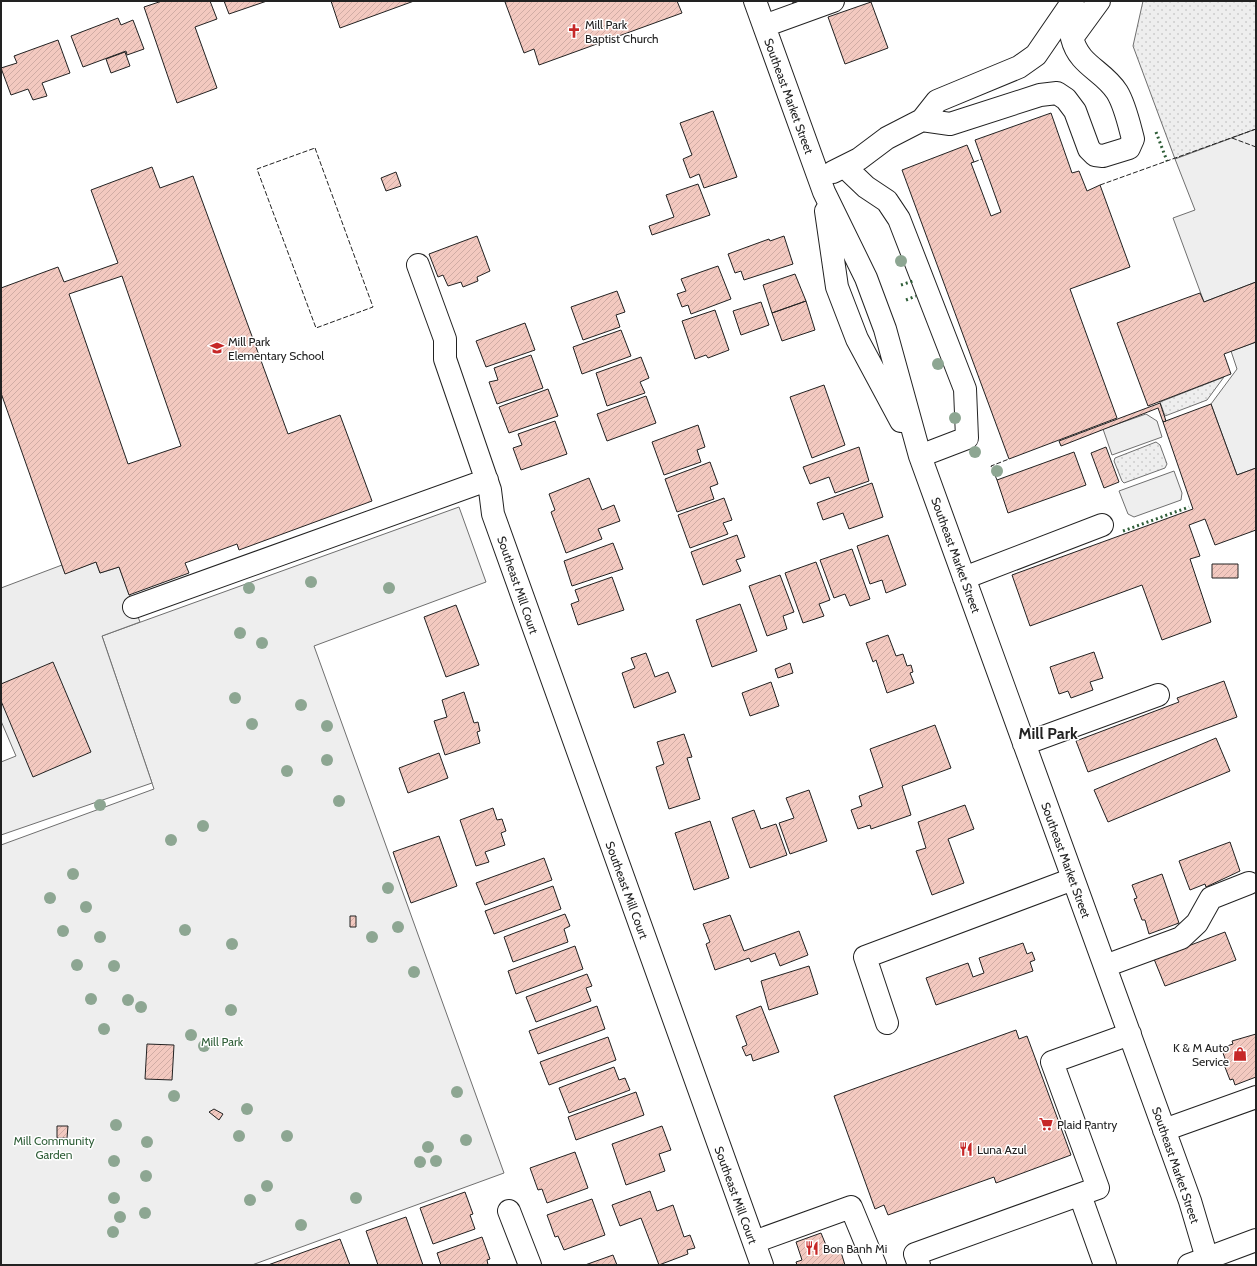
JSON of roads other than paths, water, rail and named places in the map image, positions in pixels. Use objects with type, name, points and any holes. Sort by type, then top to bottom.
[{"type":"street","name":"Southeast Market Street","points":[[755,1],[821,184],[866,278],[883,323],[920,456],[1190,1201],[1202,1263]]},
{"type":"street","points":[[764,26],[833,1]]},
{"type":"street","points":[[821,184],[887,138],[922,120],[937,101],[1019,67],[1036,55],[1072,1]]},
{"type":"street","points":[[922,120],[950,124],[1040,95],[1057,93],[1066,98],[1075,111],[1088,149],[1095,155],[1104,156],[1129,148],[1134,139],[1117,92],[1081,59],[1074,46],[1072,38],[1099,1]]},
{"type":"street","points":[[845,167],[866,187],[887,201],[899,219],[965,389],[967,438],[920,456]]},
{"type":"street","name":"Southeast Market Street","points":[[821,184],[837,287],[857,339],[920,456]]},
{"type":"street","name":"Southeast Mill Court","points":[[418,265],[445,339],[444,359],[487,480],[490,490],[493,514],[762,1265]]},
{"type":"street","points":[[134,607],[487,480]]},
{"type":"street","points":[[964,578],[1102,525]]},
{"type":"street","points":[[1024,744],[1158,695]]},
{"type":"street","points":[[887,1023],[865,957],[1073,879]]},
{"type":"street","points":[[1105,966],[1181,938],[1197,923],[1211,898],[1249,883]]},
{"type":"street","points":[[919,1265],[915,1254],[1098,1188],[1052,1062],[1130,1034]]},
{"type":"street","points":[[1164,1130],[1256,1097]]},
{"type":"street","points":[[1080,1195],[1105,1265]]},
{"type":"street","points":[[754,1242],[852,1207],[875,1265]]},
{"type":"street","points":[[509,1211],[530,1265]]},
{"type":"street","points":[[1202,1263],[1256,1241]]},
{"type":"place","name":"Mill Park Baptist Church","points":[[574,31]]},
{"type":"place","name":"Mill Park Elementary School","points":[[217,348]]},
{"type":"place","name":"K & M Auto Service","points":[[1240,1054]]},
{"type":"place","name":"Plaid Pantry","points":[[1046,1124]]},
{"type":"place","name":"Luna Azul","points":[[966,1149]]},
{"type":"place","name":"Bon Banh Mi","points":[[812,1248]]},
{"type":"district","name":"Mill Park","points":[[1048,733]]},
{"type":"park label","name":"Mill Community Garden","points":[[54,1147]]}]
